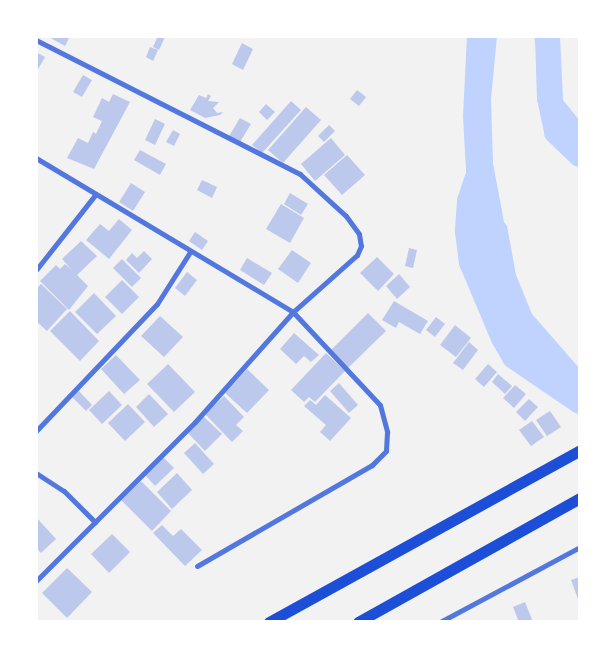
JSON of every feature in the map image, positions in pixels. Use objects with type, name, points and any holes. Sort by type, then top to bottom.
[{"type":"highway","points":[[268,622],[580,450]]},
{"type":"highway","points":[[358,622],[578,499]]},
{"type":"street","points":[[36,40],[300,174],[346,216],[359,234],[361,246],[357,255],[293,312],[195,422],[36,581]]},
{"type":"street","points":[[36,158],[293,312],[380,405],[386,432],[386,451],[372,465],[197,566]]},
{"type":"street","points":[[36,270],[95,195]]},
{"type":"street","points":[[36,431],[157,304],[190,252]]},
{"type":"street","points":[[36,473],[64,491],[95,522]]},
{"type":"street","points":[[440,622],[580,547]]},
{"type":"water","points":[[467,36],[497,36],[491,99],[493,163],[504,222],[507,226],[516,275],[532,314],[580,369],[580,404],[544,379],[512,344],[486,300],[468,208],[463,116]]},
{"type":"water","points":[[534,36],[560,36],[563,100],[580,121],[580,152],[564,144],[544,99]]},
{"type":"building","points":[[47,36],[70,36],[65,46]]},
{"type":"building","points":[[158,36],[165,37],[159,50],[153,47]]},
{"type":"building","points":[[242,43],[253,49],[243,70],[232,64]]},
{"type":"building","points":[[150,47],[158,50],[153,61],[146,57]]},
{"type":"building","points":[[36,52],[45,57],[36,73]]},
{"type":"building","points":[[83,75],[92,80],[82,97],[73,92]]},
{"type":"building","points":[[357,90],[366,97],[359,106],[350,99]]},
{"type":"building","points":[[113,94],[130,102],[94,169],[67,158],[78,138],[88,143],[93,132],[96,134],[102,121],[93,117],[102,98],[109,102]]},
{"type":"building","points":[[208,94],[211,96],[208,101],[219,102],[213,108],[217,113],[223,112],[220,115],[205,118],[190,110],[199,95],[206,98]]},
{"type":"building","points":[[291,101],[301,110],[262,153],[252,145]]},
{"type":"building","points":[[266,104],[275,112],[267,120],[259,112]]},
{"type":"building","points":[[306,107],[321,120],[283,163],[268,150]]},
{"type":"building","points":[[240,118],[251,124],[240,142],[229,136]]},
{"type":"building","points":[[155,119],[165,124],[155,145],[145,140]]},
{"type":"building","points":[[329,125],[335,131],[324,142],[318,136]]},
{"type":"building","points":[[173,130],[180,134],[174,146],[166,142]]},
{"type":"building","points":[[331,138],[345,155],[315,181],[301,164]]},
{"type":"building","points":[[140,150],[166,164],[160,175],[134,160]]},
{"type":"building","points":[[347,155],[365,175],[342,195],[324,175]]},
{"type":"building","points":[[202,180],[217,187],[212,198],[197,190]]},
{"type":"building","points":[[131,183],[145,192],[133,211],[119,202]]},
{"type":"building","points":[[290,193],[308,204],[301,215],[284,204]]},
{"type":"building","points":[[281,204],[304,218],[290,243],[266,229]]},
{"type":"building","points":[[119,219],[132,230],[109,259],[86,240],[100,224],[109,231]]},
{"type":"building","points":[[195,232],[208,241],[202,250],[189,241]]},
{"type":"building","points":[[81,241],[97,256],[77,275],[88,286],[69,310],[40,281],[56,265],[60,269],[65,264],[72,270],[62,259]]},
{"type":"building","points":[[409,248],[417,250],[413,268],[405,266]]},
{"type":"building","points":[[292,250],[311,263],[298,283],[278,269]]},
{"type":"building","points":[[144,251],[152,259],[139,273],[126,260],[132,253],[137,258]]},
{"type":"building","points":[[377,257],[394,274],[378,291],[360,273]]},
{"type":"building","points":[[247,258],[272,273],[264,285],[240,270]]},
{"type":"building","points":[[122,259],[141,278],[132,287],[113,268]]},
{"type":"building","points":[[187,272],[197,280],[185,296],[175,288]]},
{"type":"building","points":[[399,274],[410,287],[397,299],[386,286]]},
{"type":"building","points":[[122,280],[139,297],[122,314],[105,297]]},
{"type":"building","points":[[41,284],[67,309],[47,331],[36,321],[36,289]]},
{"type":"building","points":[[94,293],[116,316],[97,334],[75,312]]},
{"type":"building","points":[[394,301],[428,321],[420,334],[399,322],[396,328],[382,320]]},
{"type":"building","points":[[70,311],[99,341],[80,361],[50,331]]},
{"type":"building","points":[[368,313],[386,331],[348,368],[330,351]]},
{"type":"building","points":[[160,316],[183,337],[164,357],[141,336]]},
{"type":"building","points":[[436,317],[445,324],[435,337],[426,330]]},
{"type":"building","points":[[455,325],[471,338],[456,357],[440,345]]},
{"type":"building","points":[[294,333],[319,355],[311,362],[304,356],[296,364],[280,349]]},
{"type":"building","points":[[469,342],[478,350],[463,370],[453,363]]},
{"type":"building","points":[[326,353],[345,371],[315,402],[309,397],[304,402],[291,390]]},
{"type":"building","points":[[116,355],[140,380],[124,394],[101,369]]},
{"type":"building","points":[[168,364],[195,392],[174,412],[147,384]]},
{"type":"building","points":[[488,364],[497,372],[484,387],[475,379]]},
{"type":"building","points":[[247,369],[269,390],[247,413],[225,393]]},
{"type":"building","points":[[498,374],[512,386],[505,394],[492,382]]},
{"type":"building","points":[[339,383],[358,405],[349,413],[330,391]]},
{"type":"building","points":[[515,385],[526,394],[514,408],[503,398]]},
{"type":"building","points":[[79,391],[92,405],[86,411],[72,397]]},
{"type":"building","points":[[109,391],[122,405],[102,424],[89,410]]},
{"type":"building","points":[[149,394],[168,414],[154,427],[136,407]]},
{"type":"building","points":[[325,395],[351,418],[330,441],[320,432],[326,425],[304,406],[310,400],[316,405]]},
{"type":"building","points":[[224,396],[244,417],[236,425],[243,431],[232,442],[205,414]]},
{"type":"building","points":[[529,399],[538,407],[525,421],[516,412]]},
{"type":"building","points":[[128,404],[145,422],[125,441],[108,423]]},
{"type":"building","points":[[550,411],[561,427],[547,436],[536,420]]},
{"type":"building","points":[[203,416],[222,434],[205,451],[187,432]]},
{"type":"building","points":[[532,421],[544,437],[531,446],[519,430]]},
{"type":"building","points":[[195,443],[214,464],[203,474],[184,453]]},
{"type":"building","points":[[163,457],[174,468],[155,486],[145,475]]},
{"type":"building","points":[[177,473],[192,490],[172,509],[157,492]]},
{"type":"building","points":[[141,481],[171,511],[152,531],[121,500]]},
{"type":"building","points":[[36,517],[56,539],[41,553],[36,548]]},
{"type":"building","points":[[162,525],[173,536],[181,529],[202,550],[185,566],[153,533]]},
{"type":"building","points":[[112,534],[130,552],[109,573],[91,554]]},
{"type":"building","points":[[67,568],[92,592],[67,618],[42,593]]},
{"type":"building","points":[[580,577],[580,599],[578,599],[571,580]]},
{"type":"building","points":[[525,602],[533,622],[519,622],[513,607]]},
{"type":"waterway","points":[[547,36],[549,98],[556,132],[580,155]]},
{"type":"waterway","points":[[476,180],[469,201],[467,231],[471,262],[503,338],[514,357],[580,402]]}]
